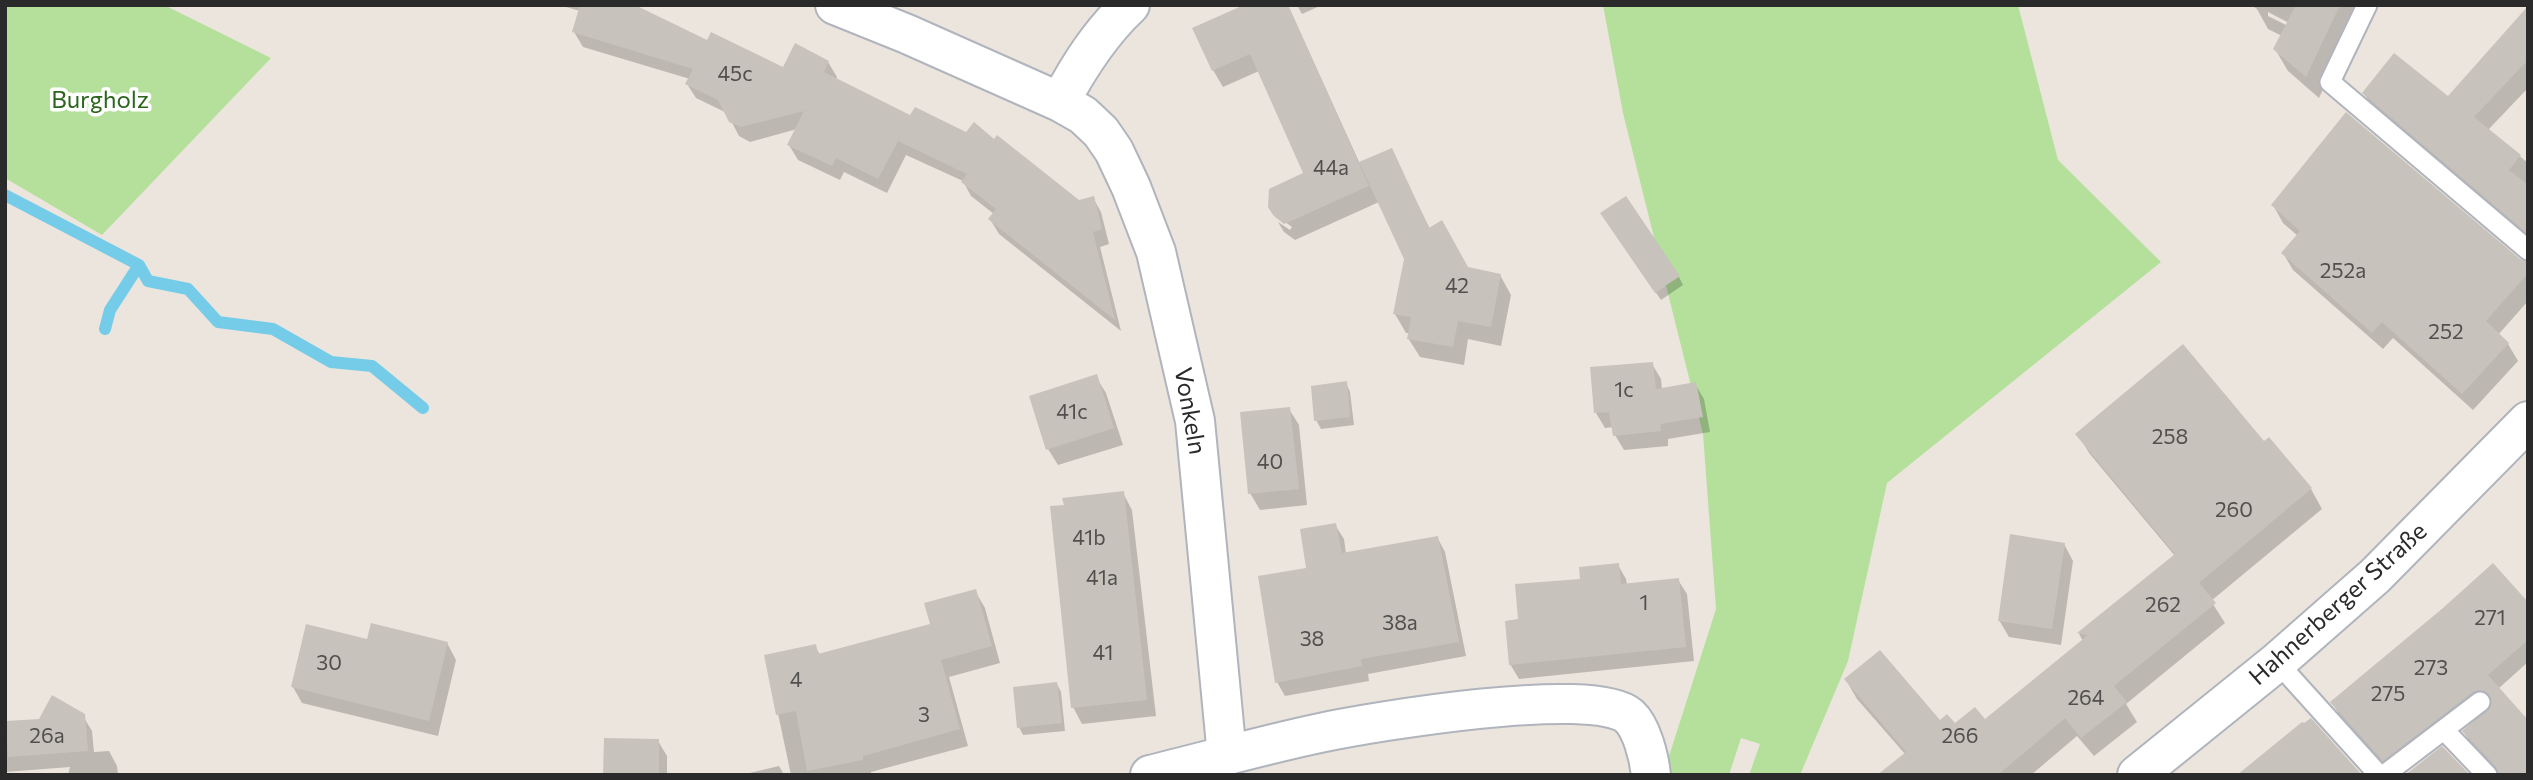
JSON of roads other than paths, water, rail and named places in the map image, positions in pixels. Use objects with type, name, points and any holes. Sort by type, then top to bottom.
[{"type":"street","name":"Vonkeln","points":[[835,5],[1060,102],[1083,115],[1101,132],[1114,151],[1156,252],[1195,421],[1227,756]]},
{"type":"street","points":[[1060,102],[1079,65],[1102,33],[1130,5]]},
{"type":"street","name":"Hahnerberger Straße","points":[[2137,775],[2277,662],[2375,576],[2528,421]]},
{"type":"street","points":[[1150,775],[1321,733],[1475,709],[1569,703],[1617,710],[1629,716],[1640,731],[1651,775]]},
{"type":"lane","points":[[2367,5],[2330,82],[2528,250]]},
{"type":"lane","points":[[2277,662],[2381,775],[2480,702]]},
{"type":"lane","points":[[2444,730],[2487,775]]},
{"type":"waterway","points":[[5,195],[139,265],[148,281],[188,289],[218,322],[273,329],[331,362],[372,366],[423,408]]},
{"type":"waterway","points":[[105,329],[110,310],[139,265]]},
{"type":"park label","name":"Burgholz","points":[[100,100]]}]
